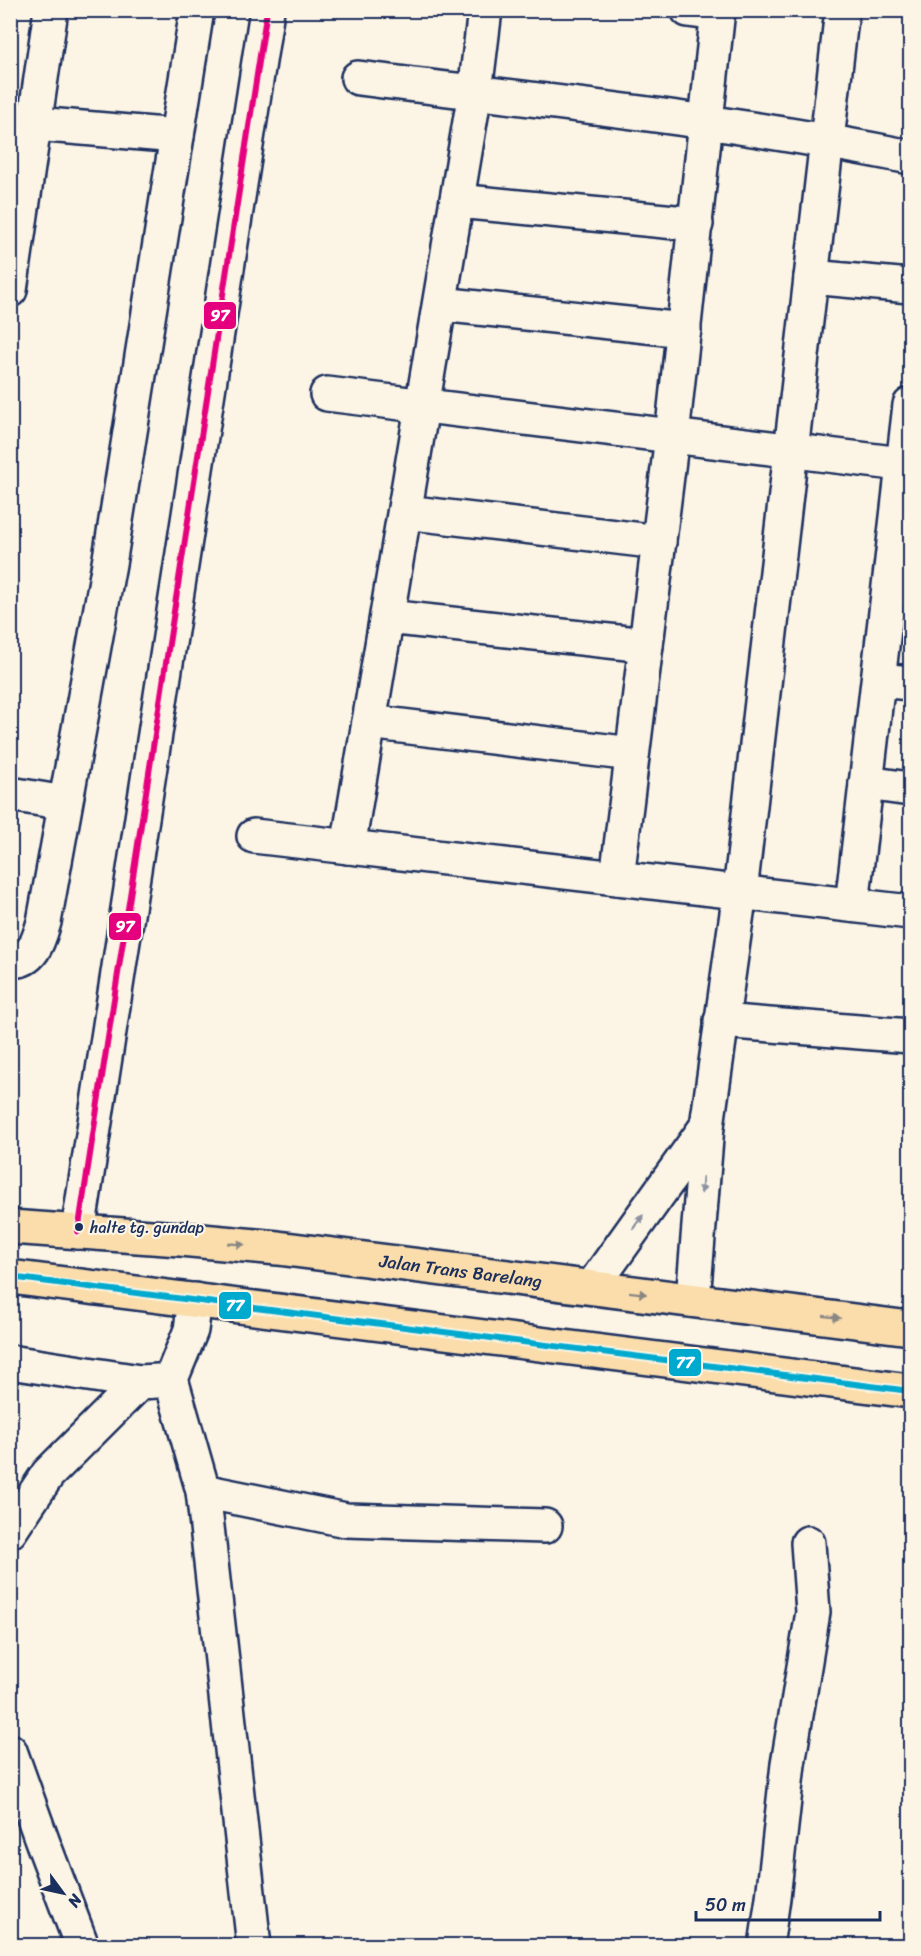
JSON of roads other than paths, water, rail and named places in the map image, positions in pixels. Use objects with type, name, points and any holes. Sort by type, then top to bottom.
[{"type":"highway","name":"Jalan Trans Barelang","points":[[10,1227],[278,1248],[910,1328]]},
{"type":"highway","points":[[10,1277],[910,1391]]},
{"type":"street","points":[[10,290],[23,121],[51,10]]},
{"type":"street","points":[[10,960],[17,961],[30,954],[37,945],[44,922],[110,558],[197,10]]},
{"type":"street","points":[[78,1232],[267,10]]},
{"type":"street","points":[[348,847],[475,92],[485,10]]},
{"type":"street","points":[[693,1300],[707,1126],[740,892],[842,10]]},
{"type":"street","points":[[616,878],[672,436],[707,122],[708,12]]},
{"type":"street","points":[[358,78],[707,122],[827,140],[910,157]]},
{"type":"street","points":[[23,121],[177,136]]},
{"type":"street","points":[[457,201],[696,224]]},
{"type":"street","points":[[811,277],[910,286]]},
{"type":"street","points":[[440,304],[684,330]]},
{"type":"street","points":[[327,394],[907,464]]},
{"type":"street","points":[[852,905],[879,680],[901,573],[910,405]]},
{"type":"street","points":[[405,512],[659,542]]},
{"type":"street","points":[[387,617],[646,645]]},
{"type":"street","points":[[879,680],[910,683]]},
{"type":"street","points":[[369,722],[632,754]]},
{"type":"street","points":[[866,783],[910,789]]},
{"type":"street","points":[[10,794],[65,803]]},
{"type":"street","points":[[254,836],[910,912]]},
{"type":"street","points":[[721,1022],[910,1036]]},
{"type":"street","points":[[592,1287],[707,1126]]},
{"type":"street","points":[[10,1530],[48,1474],[156,1381],[191,1330],[195,1300]]},
{"type":"street","points":[[10,1362],[156,1381]]},
{"type":"street","points":[[156,1381],[203,1491],[254,1946]]},
{"type":"street","points":[[203,1491],[346,1520],[545,1526]]},
{"type":"street","points":[[766,1946],[788,1764],[813,1612],[808,1543]]},
{"type":"street","points":[[10,1752],[82,1946]]},
{"type":"place","name":"halte tg. gundap","points":[[79,1227]]}]
